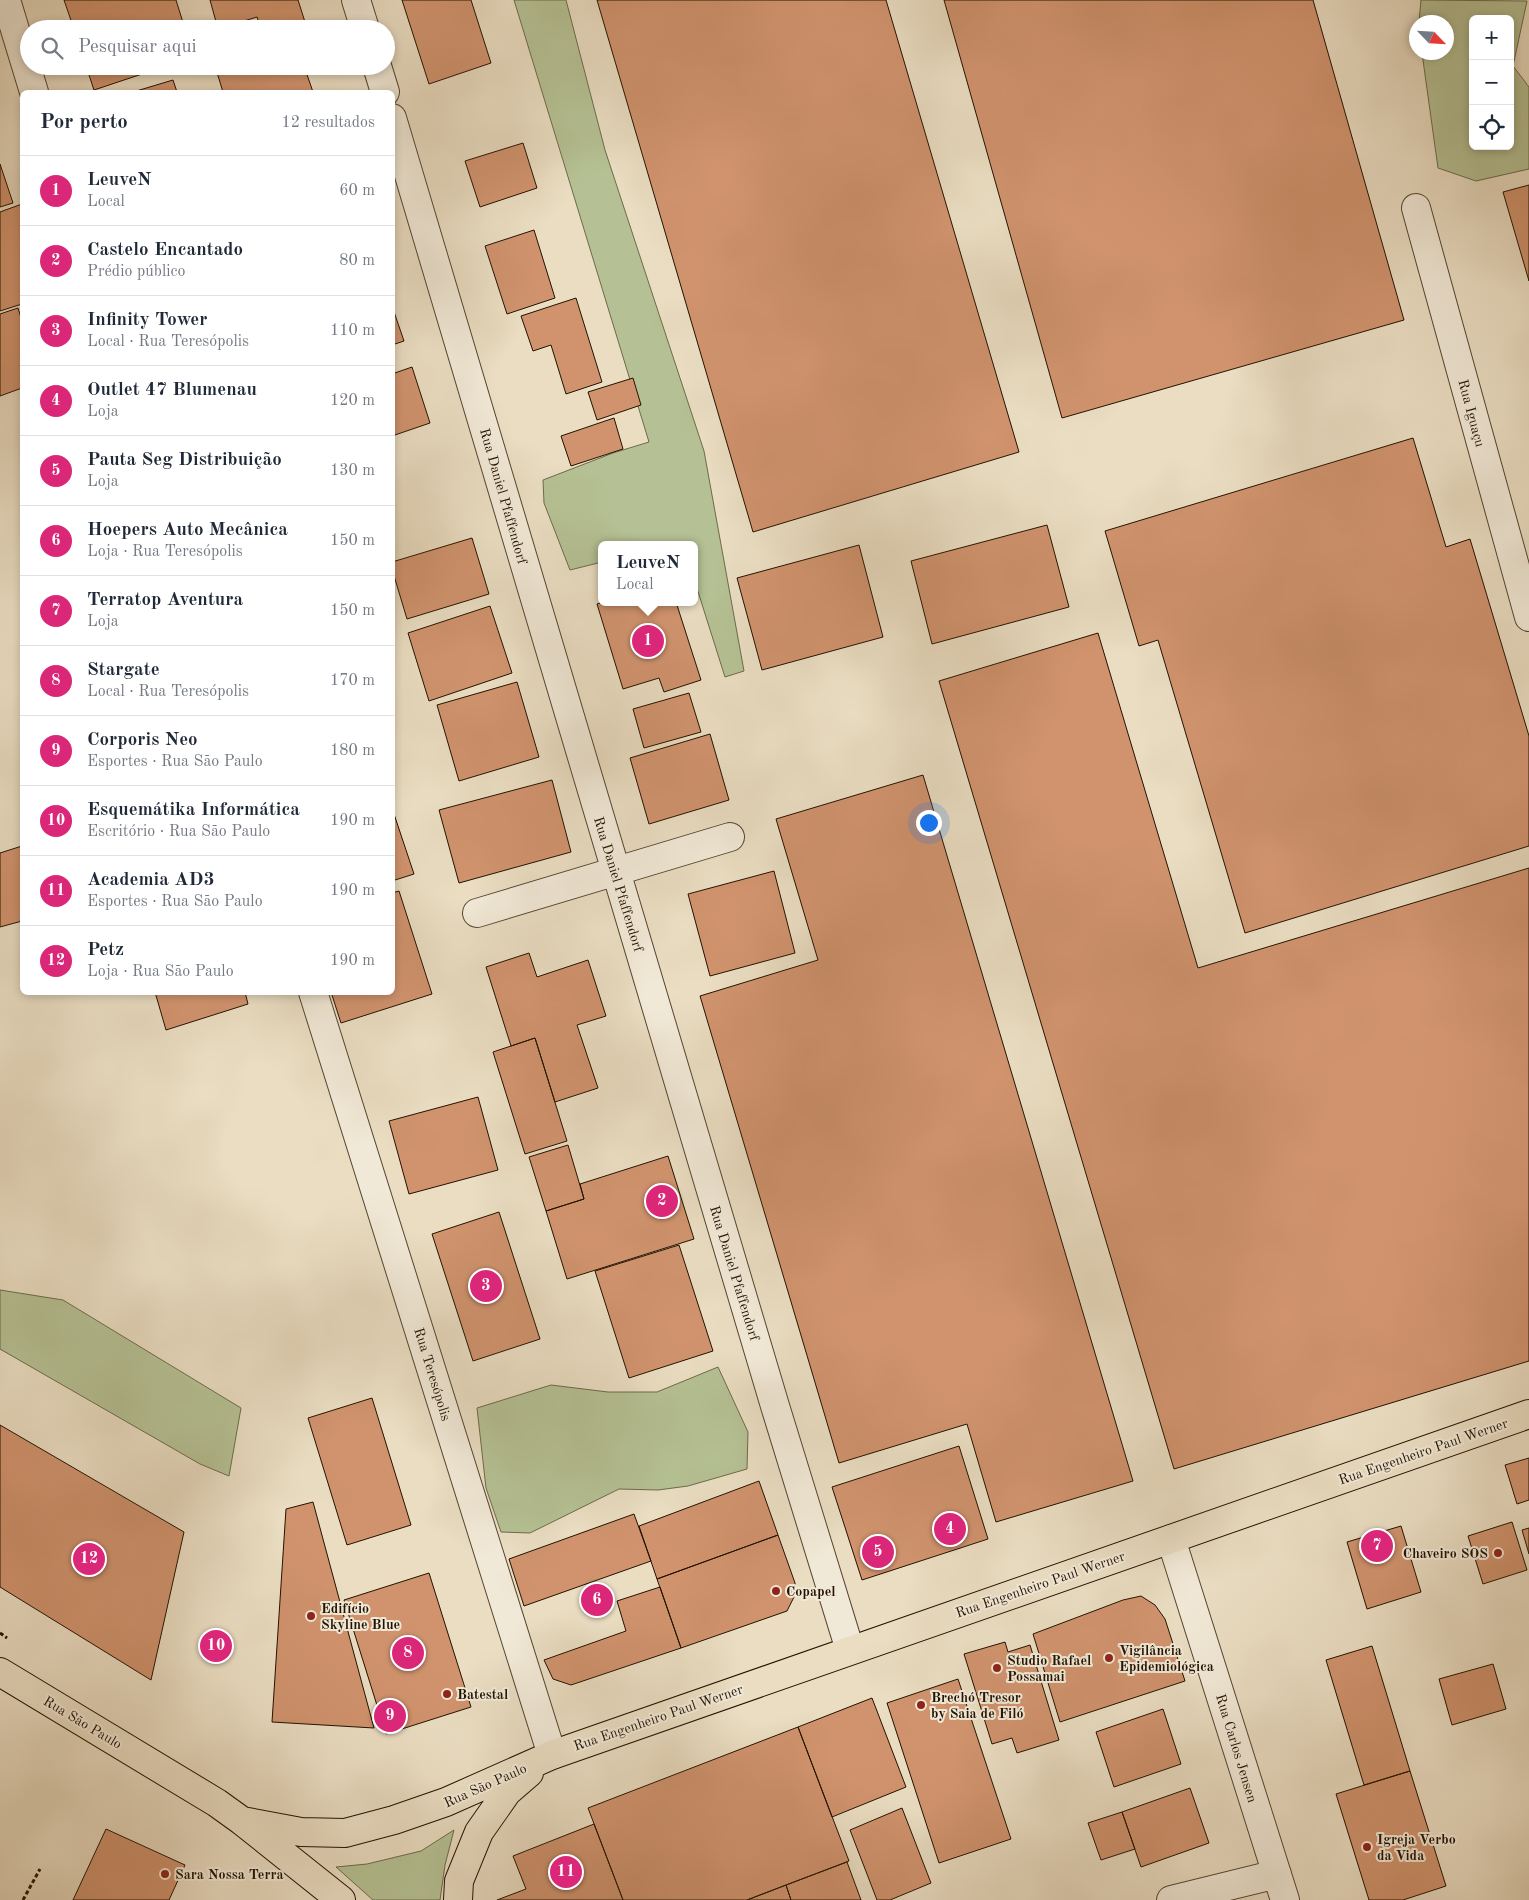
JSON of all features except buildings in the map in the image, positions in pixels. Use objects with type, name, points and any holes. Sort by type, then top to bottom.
[{"type":"main road","name":"Rua Engenheiro Paul Werner","points":[[552,1755],[1529,1414]]},
{"type":"main road","name":"Rua São Paulo","points":[[0,1672],[109,1737],[242,1821],[341,1900]]},
{"type":"main road","name":"Rua São Paulo","points":[[242,1821],[300,1832],[345,1833],[394,1820],[446,1802],[552,1755]]},
{"type":"main road","name":"Rua São Paulo","points":[[458,1900],[459,1880],[478,1832],[507,1792],[552,1755]]},
{"type":"street","points":[[6,0],[20,46]]},
{"type":"street","points":[[356,0],[362,20]]},
{"type":"street","points":[[29,75],[33,90]]},
{"type":"street","points":[[380,75],[384,90]]},
{"type":"street","name":"Rua Daniel Pfaffendorf","points":[[395,128],[615,871],[850,1650]]},
{"type":"street","name":"Rua Iguaçu","points":[[1416,208],[1529,618]]},
{"type":"street","points":[[477,912],[730,837]]},
{"type":"street","name":"Rua Teresópolis","points":[[314,995],[552,1755]]},
{"type":"street","name":"Rua Carlos Jensen","points":[[1171,1539],[1285,1900]]},
{"type":"street","points":[[1172,1900],[1277,1874]]},
{"type":"path","points":[[24,1900],[40,1869]]},
{"type":"green space","points":[[514,0],[566,0],[605,150],[704,451],[744,671],[725,677],[698,592],[698,541],[598,541],[598,563],[570,570],[544,503],[543,480],[613,453],[649,442]]},
{"type":"green space","points":[[1421,0],[1527,1],[1514,61],[1514,15],[1469,15],[1469,150],[1514,150],[1514,67],[1529,87],[1529,169],[1476,181],[1438,168],[1423,60],[1454,60],[1454,15],[1420,15]]},
{"type":"green space","points":[[0,1290],[63,1300],[241,1408],[229,1476],[200,1464],[0,1349]]},
{"type":"green space","points":[[718,1367],[748,1432],[747,1469],[688,1486],[658,1490],[619,1489],[530,1533],[501,1532],[486,1488],[477,1408],[551,1385],[608,1392],[657,1392]]},
{"type":"green space","points":[[454,1830],[445,1865],[440,1900],[373,1900],[336,1867],[367,1864],[421,1851]]},
{"type":"place","name":"LeuveN","points":[[648,641]]},
{"type":"place","name":"Castelo Encantado","points":[[662,1201]]},
{"type":"place","name":"Infinity Tower","points":[[486,1286]]},
{"type":"place","name":"Outlet 47 Blumenau","points":[[950,1529]]},
{"type":"place","name":"Terratop Aventura","points":[[1377,1546]]},
{"type":"place","name":"Pauta Seg Distribuição","points":[[878,1552]]},
{"type":"place","name":"Chaveiro SOS","points":[[1498,1553]]},
{"type":"place","name":"Petz","points":[[89,1559]]},
{"type":"place","name":"Copapel","points":[[776,1591]]},
{"type":"place","name":"Hoepers Auto Mecânica","points":[[597,1600]]},
{"type":"place","name":"Edifício Skyline Blue","points":[[311,1616]]},
{"type":"place","name":"Esquemátika Informática","points":[[216,1646]]},
{"type":"place","name":"Stargate","points":[[408,1653]]},
{"type":"place","name":"Vigilância Epidemiológica","points":[[1109,1658]]},
{"type":"place","name":"Studio Rafael Possamai","points":[[997,1668]]},
{"type":"place","name":"Batestal","points":[[447,1694]]},
{"type":"place","name":"Brechó Tresor by Saia de Filó","points":[[921,1705]]},
{"type":"place","name":"Corporis Neo","points":[[390,1716]]},
{"type":"place","name":"Igreja Verbo da Vida","points":[[1367,1847]]},
{"type":"place","name":"Academia AD3","points":[[566,1872]]},
{"type":"place","name":"Sara Nossa Terra","points":[[165,1874]]}]
